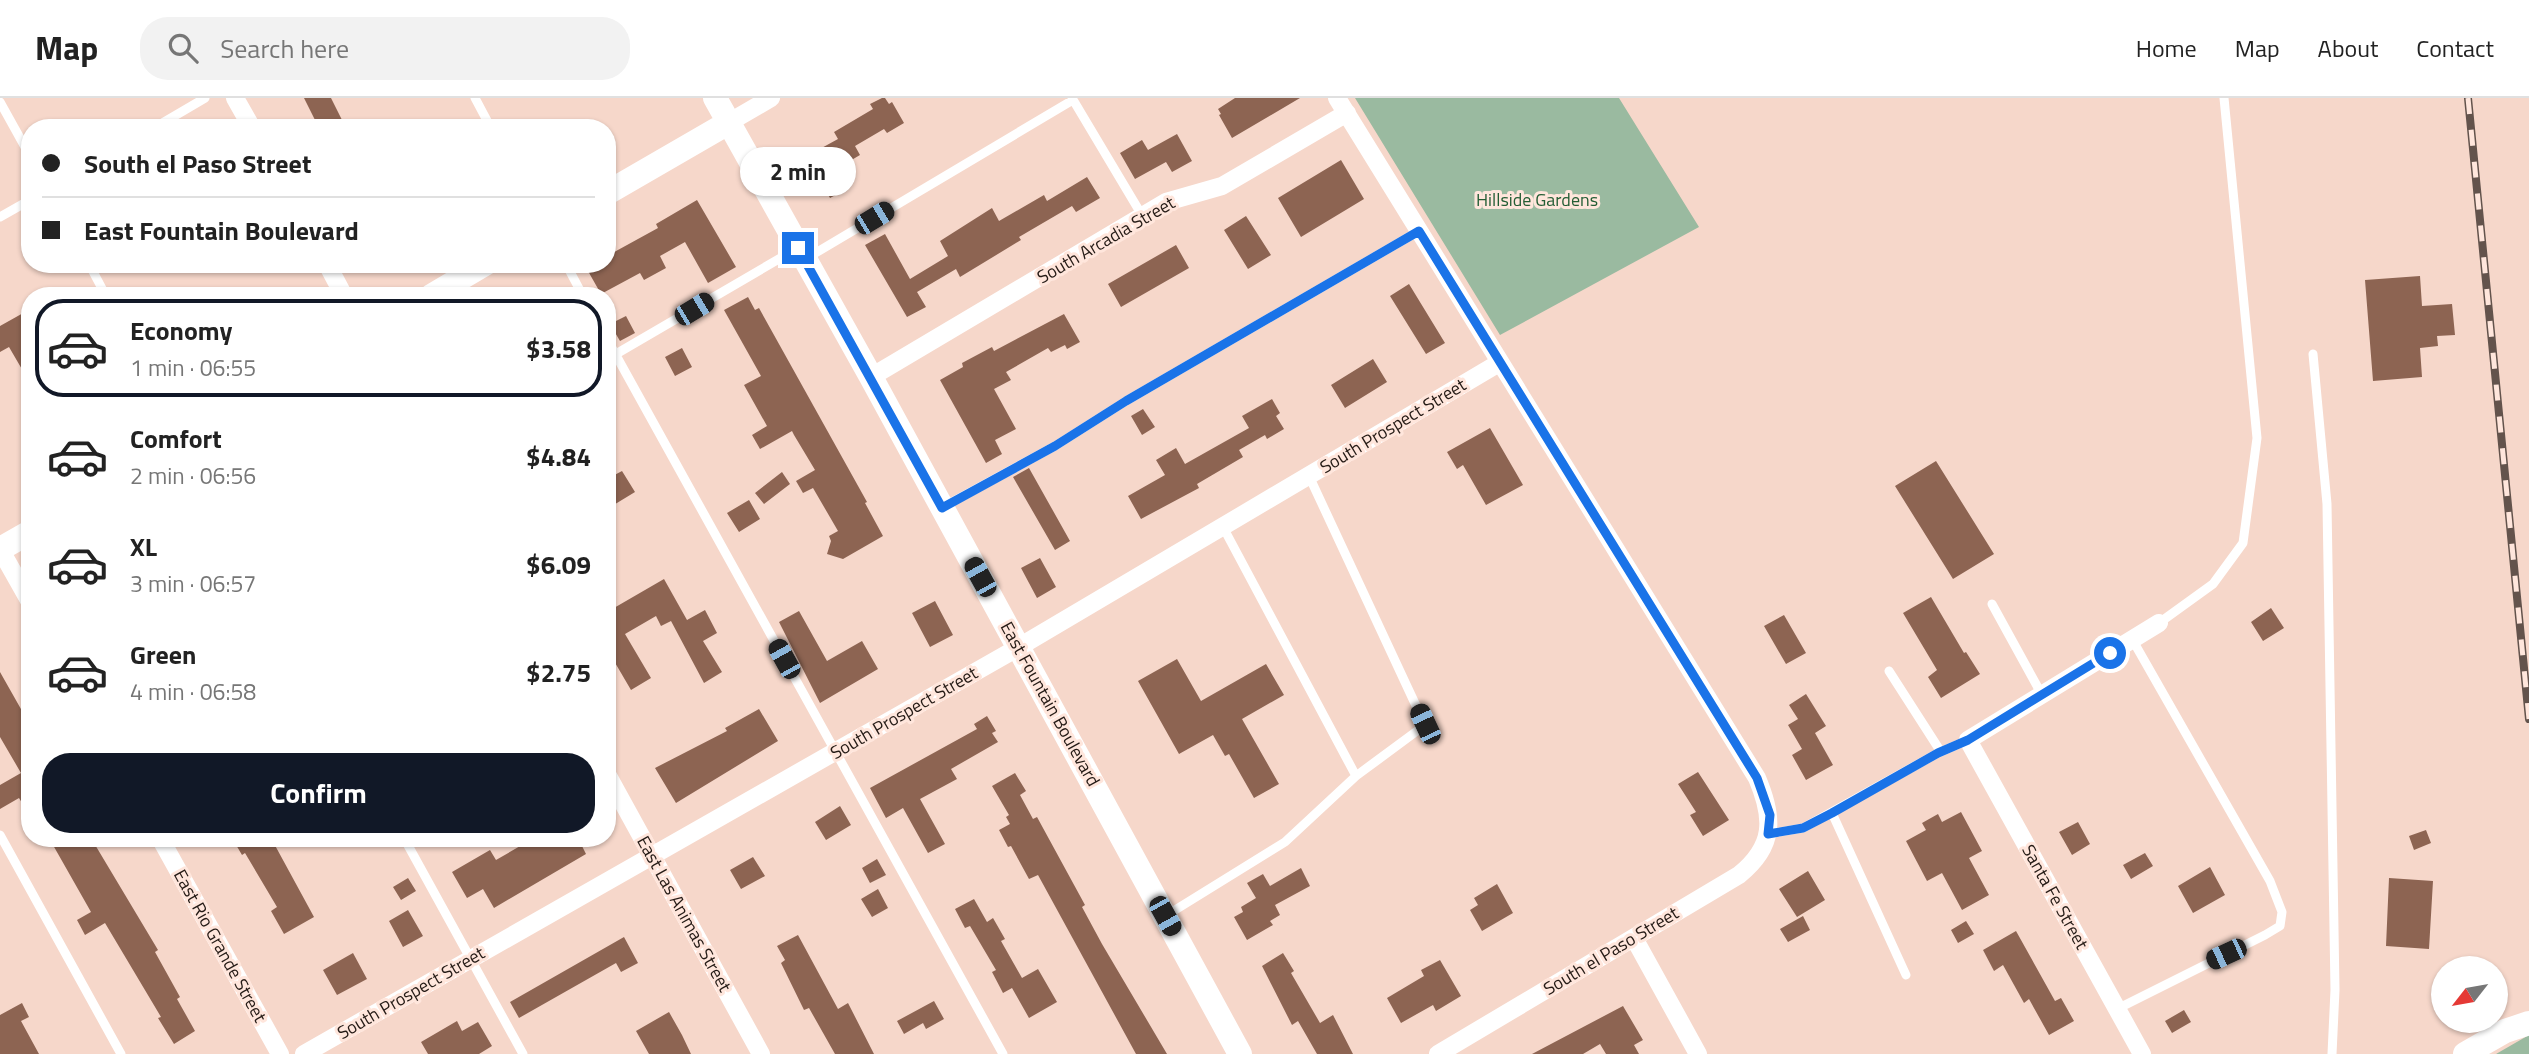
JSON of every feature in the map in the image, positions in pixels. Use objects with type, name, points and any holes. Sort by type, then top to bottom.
[{"type":"main road","name":"East Fountain Boulevard","points":[[715,98],[1019,647],[1240,1054]]},
{"type":"main road","points":[[616,188],[729,123]]},
{"type":"main road","points":[[446,287],[470,273]]},
{"type":"main road","points":[[0,549],[21,537]]},
{"type":"main road","points":[[2474,1052],[2505,1031],[2529,1023]]},
{"type":"street","points":[[235,98],[247,119]]},
{"type":"street","points":[[729,123],[771,98]]},
{"type":"street","points":[[1342,106],[1757,778],[1770,815],[1768,834]]},
{"type":"street","name":"South Arcadia Street","points":[[870,377],[1166,202],[1222,186],[1342,106]]},
{"type":"street","name":"South Prospect Street","points":[[304,1054],[1019,647],[1499,363]]},
{"type":"street","points":[[0,549],[21,587]]},
{"type":"street","points":[[1968,740],[2159,623]]},
{"type":"street","name":"Santa Fe Street","points":[[1968,740],[2142,1054]]},
{"type":"street","name":"East Las Animas Street","points":[[616,790],[761,1054]]},
{"type":"street","name":"South el Paso Street","points":[[1438,1054],[1739,875],[1751,865],[1768,834]]},
{"type":"street","name":"East Rio Grande Street","points":[[165,847],[280,1054]]},
{"type":"street","points":[[1634,938],[1698,1054]]},
{"type":"lane","points":[[169,119],[205,98]]},
{"type":"lane","points":[[475,98],[486,119]]},
{"type":"lane","points":[[2159,623],[2213,584],[2243,543],[2257,438],[2224,98]]},
{"type":"lane","points":[[1003,1054],[616,354],[1073,99],[1143,217]]},
{"type":"lane","points":[[0,103],[21,140]]},
{"type":"lane","points":[[0,217],[21,205]]},
{"type":"lane","points":[[942,508],[1055,446],[1126,401],[1419,231]]},
{"type":"lane","points":[[2314,355],[2327,504],[2335,990],[2332,1054]]},
{"type":"lane","points":[[1165,916],[1285,842],[1356,776],[1425,724],[1309,476]]},
{"type":"lane","points":[[1223,527],[1356,776]]},
{"type":"lane","points":[[1992,604],[2042,695]]},
{"type":"lane","points":[[2117,1009],[2265,935],[2280,926],[2282,912],[2270,881],[2132,639]]},
{"type":"lane","points":[[1889,671],[1941,752]]},
{"type":"lane","points":[[1768,834],[1803,828],[1941,752],[1968,740]]},
{"type":"lane","points":[[1832,813],[1906,975]]},
{"type":"lane","points":[[0,835],[121,1054]]},
{"type":"lane","points":[[409,847],[523,1054]]},
{"type":"green space","name":"Hillside Gardens","points":[[1355,98],[1619,98],[1699,227],[1500,335]]},
{"type":"green space","points":[[2529,1035],[2529,1054],[2496,1054]]},
{"type":"building","points":[[304,98],[331,98],[342,119],[314,119]]},
{"type":"building","points":[[882,98],[889,104],[892,102],[904,123],[887,133],[884,129],[855,146],[860,155],[838,168],[849,188],[830,198],[807,156],[838,139],[834,132],[873,109],[870,104]]},
{"type":"building","points":[[1235,98],[1300,98],[1232,138],[1218,109]]},
{"type":"building","points":[[1177,134],[1192,161],[1172,172],[1166,162],[1135,179],[1120,153],[1142,140],[1148,150]]},
{"type":"building","points":[[1341,160],[1364,199],[1301,237],[1278,198]]},
{"type":"building","points":[[1087,177],[1100,198],[1076,212],[1072,206],[1019,237],[1021,240],[960,277],[956,269],[917,292],[926,307],[907,317],[865,245],[885,234],[910,279],[948,256],[940,241],[992,208],[999,221],[1044,195],[1047,201]]},
{"type":"building","points":[[697,200],[736,267],[708,283],[685,242],[660,256],[666,268],[644,280],[640,273],[614,287],[597,287],[589,273],[616,273],[616,251],[658,228],[656,224]]},
{"type":"building","points":[[1246,216],[1271,255],[1248,269],[1224,230]]},
{"type":"building","points":[[1176,245],[1189,268],[1121,307],[1108,284]]},
{"type":"building","points":[[2420,276],[2422,306],[2452,304],[2455,335],[2437,336],[2438,346],[2420,348],[2422,377],[2373,381],[2365,280]]},
{"type":"building","points":[[1409,284],[1445,343],[1426,354],[1390,296]]},
{"type":"building","points":[[748,297],[755,310],[759,308],[867,502],[865,503],[883,536],[843,559],[827,554],[831,541],[829,536],[838,531],[813,488],[803,493],[796,481],[815,470],[792,431],[760,449],[752,435],[767,426],[744,385],[761,376],[724,310]]},
{"type":"building","points":[[21,314],[21,368],[9,347],[0,352],[0,326]]},
{"type":"building","points":[[1064,314],[1080,342],[1067,349],[1065,345],[1051,352],[1048,348],[1006,372],[1011,380],[994,389],[1016,429],[995,440],[1002,454],[986,463],[940,380],[963,367],[962,363],[992,347],[994,351]]},
{"type":"building","points":[[626,316],[635,333],[620,341],[616,334],[616,321]]},
{"type":"building","points":[[682,348],[692,367],[675,376],[665,357]]},
{"type":"building","points":[[1373,359],[1387,382],[1345,408],[1331,385]]},
{"type":"building","points":[[1272,399],[1280,413],[1276,416],[1284,429],[1267,439],[1265,435],[1239,450],[1243,457],[1197,484],[1199,488],[1141,519],[1128,496],[1165,475],[1156,460],[1176,448],[1185,464],[1249,428],[1242,416]]},
{"type":"building","points":[[1143,409],[1155,427],[1142,435],[1131,416]]},
{"type":"building","points":[[1490,428],[1523,485],[1486,505],[1463,465],[1457,469],[1447,452]]},
{"type":"building","points":[[1936,461],[1994,554],[1953,579],[1895,486]]},
{"type":"building","points":[[1029,468],[1070,541],[1055,550],[1013,477]]},
{"type":"building","points":[[622,471],[635,492],[616,504],[616,474]]},
{"type":"building","points":[[782,472],[790,484],[764,504],[755,493]]},
{"type":"building","points":[[749,500],[760,519],[739,532],[727,513]]},
{"type":"building","points":[[1040,558],[1056,587],[1037,598],[1021,568]]},
{"type":"building","points":[[664,579],[687,620],[705,610],[717,633],[703,641],[722,672],[704,683],[671,621],[661,626],[656,616],[625,634],[651,678],[631,690],[616,664],[616,607]]},
{"type":"building","points":[[1931,597],[1964,653],[1966,652],[1980,674],[1941,698],[1928,677],[1937,670],[1903,613]]},
{"type":"building","points":[[935,601],[953,635],[930,647],[912,613]]},
{"type":"building","points":[[2271,608],[2284,628],[2263,641],[2251,622]]},
{"type":"building","points":[[799,611],[827,661],[862,641],[878,669],[820,703],[779,622]]},
{"type":"building","points":[[1784,615],[1806,653],[1786,664],[1764,626]]},
{"type":"building","points":[[1177,659],[1201,701],[1266,664],[1284,695],[1242,719],[1279,784],[1254,798],[1229,754],[1225,756],[1213,735],[1179,754],[1138,681]]},
{"type":"building","points":[[0,672],[21,709],[21,773],[0,737]]},
{"type":"building","points":[[1806,694],[1826,726],[1815,733],[1833,765],[1806,780],[1792,755],[1802,749],[1788,725],[1798,719],[1789,705]]},
{"type":"building","points":[[759,709],[778,741],[676,803],[655,768],[727,731],[725,728]]},
{"type":"building","points":[[987,716],[996,731],[992,733],[998,742],[951,769],[957,779],[920,799],[945,844],[928,853],[903,808],[886,818],[870,788],[977,729],[974,724]]},
{"type":"building","points":[[1698,772],[1729,820],[1703,836],[1690,815],[1696,812],[1678,784]]},
{"type":"building","points":[[21,773],[21,801],[19,798],[0,809],[0,785]]},
{"type":"building","points":[[1015,773],[1026,791],[1020,795],[1033,819],[1037,817],[1085,905],[1082,907],[1102,944],[1167,1054],[1136,1054],[1038,875],[1029,879],[1011,846],[1008,847],[999,830],[1010,824],[1006,817],[1009,815],[992,786]]},
{"type":"building","points":[[840,806],[851,825],[826,840],[815,822]]},
{"type":"building","points":[[1961,812],[1982,851],[1969,858],[1989,895],[1962,910],[1942,873],[1927,881],[1906,841],[1926,830],[1922,823],[1938,814],[1942,822]]},
{"type":"building","points":[[2078,822],[2090,844],[2072,855],[2059,832]]},
{"type":"building","points":[[2426,830],[2431,843],[2414,850],[2409,836]]},
{"type":"building","points":[[54,847],[96,847],[158,950],[155,952],[195,1031],[174,1044],[105,923],[85,935],[77,920],[91,912]]},
{"type":"building","points":[[237,847],[276,847],[314,917],[284,934],[271,911],[277,907],[245,853],[242,855]]},
{"type":"building","points":[[518,847],[582,847],[586,854],[494,908],[483,889],[467,898],[452,872],[490,850],[496,860]]},
{"type":"building","points":[[2145,853],[2153,866],[2131,879],[2123,865]]},
{"type":"building","points":[[753,857],[765,876],[741,889],[730,870]]},
{"type":"building","points":[[877,859],[886,875],[870,883],[862,868]]},
{"type":"building","points":[[2210,867],[2225,895],[2193,913],[2178,886]]},
{"type":"building","points":[[1301,868],[1310,886],[1275,905],[1280,915],[1270,921],[1273,925],[1247,940],[1234,917],[1243,912],[1241,907],[1256,898],[1247,883],[1263,874],[1270,886]]},
{"type":"building","points":[[1808,871],[1825,900],[1797,917],[1779,889]]},
{"type":"building","points":[[408,878],[416,891],[401,900],[393,887]]},
{"type":"building","points":[[2389,878],[2433,881],[2429,949],[2386,946]]},
{"type":"building","points":[[1497,884],[1513,913],[1482,931],[1470,910],[1478,905],[1474,898]]},
{"type":"building","points":[[878,889],[888,908],[872,917],[861,899]]},
{"type":"building","points":[[974,899],[987,922],[993,918],[1005,939],[1001,941],[1022,978],[1038,969],[1057,1002],[1029,1018],[1012,988],[1003,993],[992,972],[996,970],[970,926],[965,928],[955,909]]},
{"type":"building","points":[[408,910],[423,936],[403,947],[389,921]]},
{"type":"building","points":[[1803,916],[1810,930],[1788,942],[1780,929]]},
{"type":"building","points":[[1966,921],[1974,934],[1958,943],[1951,930]]},
{"type":"building","points":[[2016,931],[2055,1001],[2061,998],[2074,1021],[2049,1035],[2029,999],[2024,1003],[2003,965],[1994,971],[1983,950]]},
{"type":"building","points":[[798,935],[838,1009],[848,1003],[874,1054],[835,1054],[809,1008],[804,1010],[781,963],[785,960],[777,946]]},
{"type":"building","points":[[624,937],[638,963],[621,972],[616,963],[519,1018],[510,1002]]},
{"type":"building","points":[[353,953],[367,979],[337,995],[323,970]]},
{"type":"building","points":[[1283,953],[1294,971],[1291,973],[1320,1023],[1333,1015],[1353,1054],[1317,1054],[1298,1021],[1292,1025],[1262,966]]},
{"type":"building","points":[[1440,960],[1461,996],[1436,1011],[1433,1005],[1401,1023],[1387,998],[1424,976],[1421,970]]},
{"type":"building","points":[[934,1001],[944,1019],[926,1029],[923,1023],[904,1034],[897,1021]]},
{"type":"building","points":[[22,1003],[29,1017],[21,1021],[39,1054],[0,1054],[0,1015]]},
{"type":"building","points":[[1623,1006],[1643,1040],[1634,1045],[1639,1054],[1606,1054],[1600,1044],[1583,1054],[1532,1054]]},
{"type":"building","points":[[2184,1010],[2191,1022],[2172,1033],[2165,1021]]},
{"type":"building","points":[[669,1012],[691,1054],[649,1054],[636,1031]]},
{"type":"building","points":[[457,1021],[462,1031],[478,1022],[492,1046],[479,1054],[428,1054],[421,1042]]},
{"type":"railway","points":[[2468,98],[2529,719]]},
{"type":"route","points":[[798,248],[942,508],[1055,446],[1126,401],[1419,231],[1757,778],[1770,815],[1768,834],[1803,828],[1832,813],[1938,753],[1968,740],[2110,653]]}]
